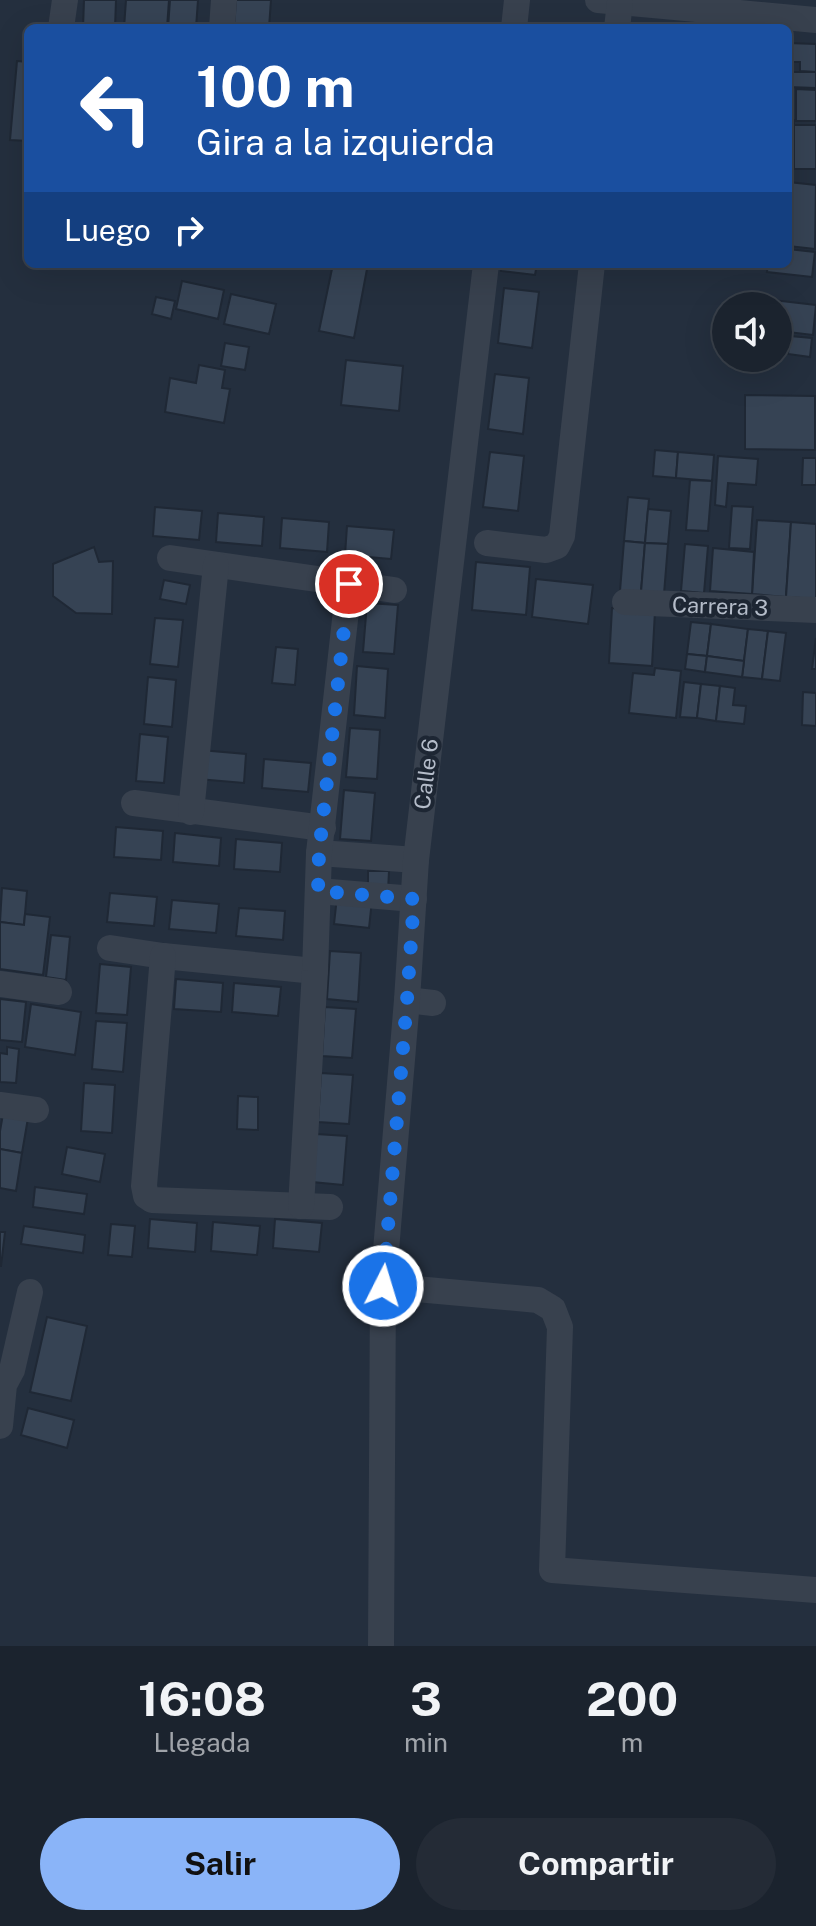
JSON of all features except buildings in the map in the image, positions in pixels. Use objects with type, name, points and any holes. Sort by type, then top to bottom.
[{"type":"street","points":[[62,24],[65,0]]},
{"type":"street","points":[[222,24],[224,0]]},
{"type":"street","points":[[514,24],[517,0]]},
{"type":"street","points":[[612,10],[816,20]]},
{"type":"street","name":"Calle 6","points":[[381,1646],[383,1286],[420,1001],[414,899],[416,860],[486,268]]},
{"type":"street","points":[[487,543],[546,550],[557,546],[562,536],[592,268]]},
{"type":"street","points":[[170,558],[394,590]]},
{"type":"street","points":[[191,812],[216,565]]},
{"type":"street","points":[[301,1206],[321,840],[349,584]]},
{"type":"street","name":"Carrera 3","points":[[625,602],[816,610]]},
{"type":"street","points":[[134,803],[191,812],[416,860]]},
{"type":"street","points":[[318,891],[414,899]]},
{"type":"street","points":[[110,948],[315,971]]},
{"type":"street","points":[[163,956],[144,1186],[146,1196],[152,1200],[330,1207]]},
{"type":"street","points":[[0,984],[59,992]]},
{"type":"street","points":[[0,1105],[36,1110]]},
{"type":"street","points":[[383,1286],[538,1300],[553,1309],[560,1327],[552,1570],[816,1590]]},
{"type":"street","points":[[0,1426],[2,1386],[12,1370],[30,1292]]},
{"type":"route","points":[[349,584],[319,853],[318,891],[414,899],[383,1286]]}]
